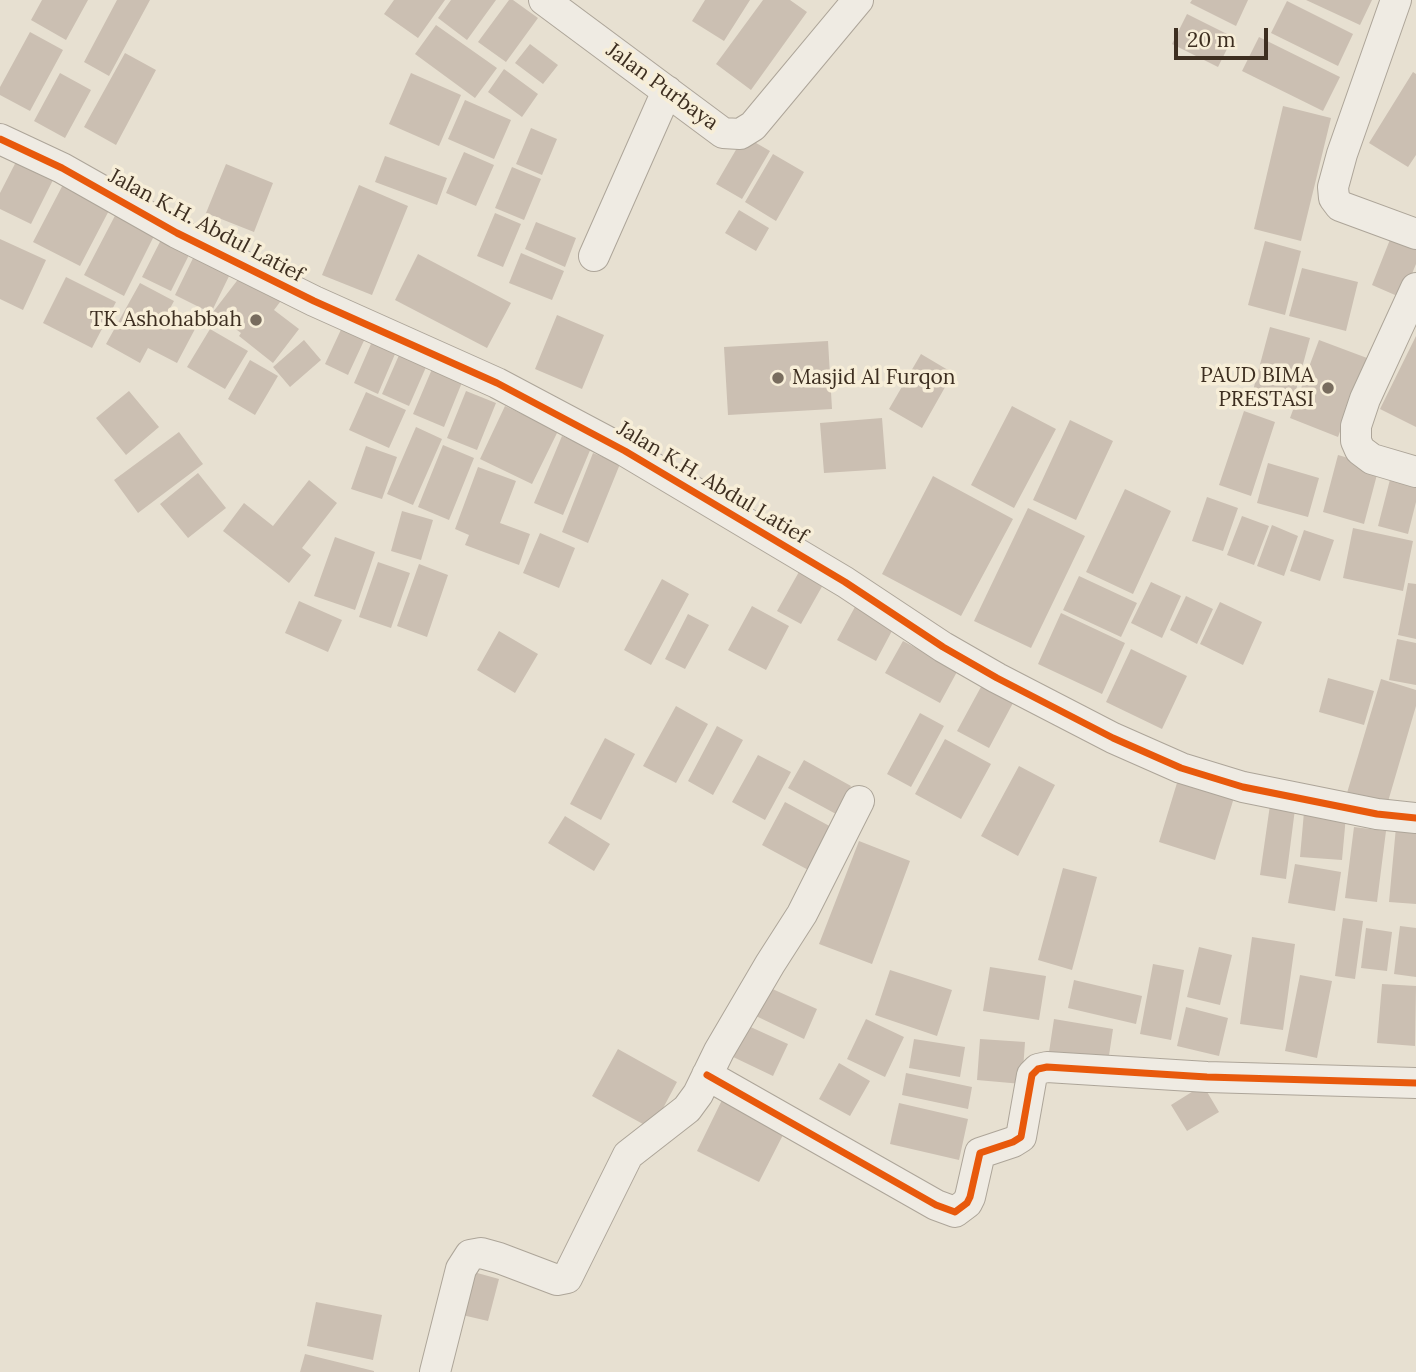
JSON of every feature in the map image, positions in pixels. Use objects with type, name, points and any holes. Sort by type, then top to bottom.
[{"type":"street","name":"Jalan Purbaya","points":[[544,0],[723,132],[740,134],[753,127],[858,0]]},
{"type":"street","points":[[1396,0],[1333,187],[1334,198],[1340,206],[1416,234]]},
{"type":"street","points":[[594,256],[667,91]]},
{"type":"street","name":"Jalan K.H. Abdul Latief","points":[[0,139],[62,168],[201,246],[314,301],[497,383],[613,445],[845,582],[943,647],[1113,738],[1181,768],[1243,787],[1377,814],[1416,818]]},
{"type":"street","points":[[1416,288],[1365,399],[1356,426],[1356,440],[1360,450],[1371,459],[1416,472]]},
{"type":"street","points":[[435,1372],[461,1269],[467,1258],[481,1253],[557,1280],[566,1278],[628,1155],[687,1109],[770,964],[802,914],[859,801]]},
{"type":"street","points":[[707,1074],[936,1205],[955,1212],[967,1203],[970,1196],[979,1153],[1021,1137],[1032,1075],[1034,1071],[1042,1068],[1208,1077],[1416,1083]]},
{"type":"building","points":[[42,0],[88,0],[66,40],[31,20]]},
{"type":"building","points":[[117,0],[150,0],[109,76],[84,62]]},
{"type":"building","points":[[394,0],[445,0],[418,38],[384,14]]},
{"type":"building","points":[[451,0],[496,0],[467,40],[438,18]]},
{"type":"building","points":[[509,0],[513,0],[538,18],[506,62],[478,42]]},
{"type":"building","points":[[705,0],[750,0],[724,41],[692,21]]},
{"type":"building","points":[[763,0],[790,0],[807,12],[751,90],[716,64]]},
{"type":"building","points":[[1192,0],[1248,0],[1236,26],[1190,3]]},
{"type":"building","points":[[1306,0],[1372,0],[1360,25]]},
{"type":"building","points":[[1287,1],[1353,34],[1338,66],[1271,33]]},
{"type":"building","points":[[1187,14],[1233,37],[1218,67],[1172,44]]},
{"type":"building","points":[[436,25],[497,68],[475,98],[415,54]]},
{"type":"building","points":[[30,32],[63,50],[30,111],[0,95],[0,87]]},
{"type":"building","points":[[1259,37],[1340,77],[1323,111],[1242,71]]},
{"type":"building","points":[[530,44],[558,65],[543,84],[515,63]]},
{"type":"building","points":[[125,53],[156,70],[116,145],[84,127]]},
{"type":"building","points":[[504,69],[538,94],[522,117],[488,92]]},
{"type":"building","points":[[1413,72],[1416,74],[1416,155],[1408,167],[1369,143]]},
{"type":"building","points":[[60,73],[91,90],[65,138],[34,121]]},
{"type":"building","points":[[411,73],[461,95],[439,146],[389,124]]},
{"type":"building","points":[[465,100],[511,120],[494,159],[448,139]]},
{"type":"building","points":[[1283,106],[1331,118],[1301,241],[1254,229]]},
{"type":"building","points":[[531,128],[557,139],[542,175],[516,164]]},
{"type":"building","points":[[744,136],[770,151],[742,199],[716,184]]},
{"type":"building","points":[[464,152],[494,165],[476,206],[446,193]]},
{"type":"building","points":[[20,154],[57,172],[31,224],[0,209],[0,193]]},
{"type":"building","points":[[773,154],[804,172],[776,221],[745,202]]},
{"type":"building","points":[[385,156],[447,178],[437,205],[375,182]]},
{"type":"building","points":[[226,164],[273,183],[254,232],[206,213]]},
{"type":"building","points":[[512,167],[541,179],[524,220],[495,208]]},
{"type":"building","points":[[68,175],[115,199],[80,266],[33,242]]},
{"type":"building","points":[[359,185],[408,206],[372,295],[322,275]]},
{"type":"building","points":[[119,208],[158,228],[124,296],[84,275]]},
{"type":"building","points":[[739,210],[769,228],[756,251],[725,233]]},
{"type":"building","points":[[495,213],[521,224],[503,267],[477,256]]},
{"type":"building","points":[[536,222],[576,238],[565,267],[525,249]]},
{"type":"building","points":[[165,232],[193,247],[171,291],[142,277]]},
{"type":"building","points":[[1393,232],[1416,241],[1416,264],[1402,298],[1372,285]]},
{"type":"building","points":[[0,239],[46,260],[23,310],[0,299]]},
{"type":"building","points":[[1265,241],[1301,251],[1285,315],[1248,305]]},
{"type":"building","points":[[196,252],[232,270],[211,313],[175,295]]},
{"type":"building","points":[[521,253],[564,271],[552,300],[509,283]]},
{"type":"building","points":[[418,254],[511,303],[487,348],[395,300]]},
{"type":"building","points":[[1302,268],[1358,282],[1346,331],[1289,316]]},
{"type":"building","name":"TK Ashohabbah","points":[[246,269],[283,298],[274,310],[299,329],[273,363],[239,336],[241,333],[213,312]]},
{"type":"building","points":[[66,277],[116,302],[92,348],[43,323]]},
{"type":"building","points":[[140,283],[174,301],[167,314],[195,329],[177,363],[148,348],[140,363],[106,344]]},
{"type":"building","points":[[557,315],[604,335],[582,389],[535,369]]},
{"type":"building","points":[[345,321],[368,332],[348,375],[325,364]]},
{"type":"building","points":[[1270,327],[1310,338],[1291,409],[1251,398]]},
{"type":"building","points":[[210,329],[248,351],[225,389],[187,367]]},
{"type":"building","points":[[1416,336],[1416,427],[1380,409]]},
{"type":"building","points":[[374,337],[398,347],[378,394],[354,383]]},
{"type":"building","points":[[304,340],[321,360],[290,387],[273,367]]},
{"type":"building","name":"PAUD BIMA PRESTASI","points":[[1319,340],[1367,358],[1338,437],[1290,418]]},
{"type":"building","name":"Masjid Al Furqon","points":[[828,341],[832,409],[728,415],[724,347]]},
{"type":"building","points":[[403,346],[430,358],[409,406],[382,394]]},
{"type":"building","points":[[921,354],[953,373],[922,428],[889,409]]},
{"type":"building","points":[[250,360],[278,376],[255,415],[228,399]]},
{"type":"building","points":[[435,362],[465,375],[444,427],[413,414]]},
{"type":"building","points":[[129,391],[159,427],[126,455],[96,418]]},
{"type":"building","points":[[466,391],[496,403],[477,450],[447,438]]},
{"type":"building","points":[[366,392],[406,410],[389,448],[349,430]]},
{"type":"building","points":[[505,406],[558,431],[532,484],[480,459]]},
{"type":"building","points":[[1012,406],[1056,429],[1014,508],[971,485]]},
{"type":"building","points":[[1244,411],[1275,422],[1251,496],[1219,485]]},
{"type":"building","points":[[882,418],[886,469],[824,473],[820,423]]},
{"type":"building","points":[[1070,420],[1113,441],[1076,520],[1033,500]]},
{"type":"building","points":[[416,427],[442,439],[413,505],[387,494]]},
{"type":"building","points":[[179,432],[203,464],[138,513],[114,480]]},
{"type":"building","points":[[562,436],[591,448],[563,515],[534,503]]},
{"type":"building","points":[[443,445],[474,458],[449,520],[418,507]]},
{"type":"building","points":[[366,446],[397,457],[382,499],[351,489]]},
{"type":"building","points":[[593,453],[620,464],[588,543],[562,532]]},
{"type":"building","points":[[1338,455],[1379,467],[1364,524],[1323,512]]},
{"type":"building","points":[[1268,463],[1319,478],[1308,517],[1257,503]]},
{"type":"building","points":[[478,467],[516,481],[500,523],[530,534],[519,565],[465,545],[469,535],[455,529]]},
{"type":"building","points":[[1393,468],[1416,474],[1416,502],[1408,534],[1378,526]]},
{"type":"building","points":[[198,473],[226,508],[188,538],[160,504]]},
{"type":"building","points":[[933,476],[1013,519],[961,616],[882,574]]},
{"type":"building","points":[[309,480],[337,503],[302,548],[311,555],[289,583],[223,531],[244,503],[273,526]]},
{"type":"building","points":[[1125,489],[1171,511],[1133,594],[1086,572]]},
{"type":"building","points":[[1207,497],[1238,508],[1223,551],[1192,541]]},
{"type":"building","points":[[1028,508],[1085,536],[1031,648],[974,621]]},
{"type":"building","points":[[402,511],[433,520],[421,560],[391,551]]},
{"type":"building","points":[[1242,516],[1269,526],[1254,565],[1227,555]]},
{"type":"building","points":[[1272,525],[1298,536],[1284,576],[1257,566]]},
{"type":"building","points":[[1353,528],[1413,541],[1403,591],[1343,578]]},
{"type":"building","points":[[1304,530],[1334,540],[1320,581],[1290,571]]},
{"type":"building","points":[[540,533],[575,548],[559,588],[523,573]]},
{"type":"building","points":[[335,537],[375,552],[355,610],[314,596]]},
{"type":"building","points":[[378,562],[410,573],[391,628],[359,617]]},
{"type":"building","points":[[419,564],[448,575],[427,637],[397,626]]},
{"type":"building","points":[[800,570],[824,583],[801,624],[777,611]]},
{"type":"building","points":[[1079,576],[1137,603],[1121,637],[1063,610]]},
{"type":"building","points":[[662,579],[689,594],[651,665],[624,650]]},
{"type":"building","points":[[1151,582],[1181,596],[1162,638],[1131,623]]},
{"type":"building","points":[[1408,583],[1416,584],[1416,639],[1398,635]]},
{"type":"building","points":[[1186,596],[1213,609],[1197,644],[1170,630]]},
{"type":"building","points":[[299,601],[342,620],[328,652],[285,633]]},
{"type":"building","points":[[1220,602],[1262,622],[1243,665],[1200,644]]},
{"type":"building","points":[[856,605],[894,627],[876,661],[837,640]]},
{"type":"building","points":[[752,606],[789,626],[766,670],[728,650]]},
{"type":"building","points":[[1061,613],[1125,643],[1102,694],[1038,664]]},
{"type":"building","points":[[688,614],[709,625],[685,669],[665,659]]},
{"type":"building","points":[[499,631],[538,654],[515,693],[477,670]]},
{"type":"building","points":[[1397,639],[1416,643],[1416,685],[1389,680]]},
{"type":"building","points":[[903,641],[958,670],[940,703],[885,673]]},
{"type":"building","points":[[1131,649],[1187,676],[1162,729],[1106,702]]},
{"type":"building","points":[[1328,678],[1374,691],[1364,725],[1319,712]]},
{"type":"building","points":[[1381,679],[1416,690],[1416,706],[1387,805],[1347,793]]},
{"type":"building","points":[[982,685],[1013,703],[989,748],[957,731]]},
{"type":"building","points":[[676,706],[708,724],[676,783],[643,766]]},
{"type":"building","points":[[920,713],[944,726],[911,787],[887,774]]},
{"type":"building","points":[[717,726],[743,740],[713,795],[688,781]]},
{"type":"building","points":[[605,738],[635,754],[601,820],[570,804]]},
{"type":"building","points":[[945,739],[991,764],[961,819],[915,794]]},
{"type":"building","points":[[758,755],[791,772],[765,820],[732,802]]},
{"type":"building","points":[[804,760],[851,786],[836,814],[788,788]]},
{"type":"building","points":[[1019,766],[1055,785],[1018,856],[981,836]]},
{"type":"building","points":[[1180,773],[1236,791],[1215,860],[1159,842]]},
{"type":"building","points":[[785,802],[835,829],[812,872],[762,845]]},
{"type":"building","points":[[1270,805],[1295,809],[1286,879],[1260,875]]},
{"type":"building","points":[[1304,812],[1346,816],[1342,860],[1300,857]]},
{"type":"building","points":[[565,816],[610,844],[594,871],[548,843]]},
{"type":"building","points":[[1354,827],[1386,831],[1377,902],[1345,898]]},
{"type":"building","points":[[1396,827],[1416,829],[1416,904],[1389,902]]},
{"type":"building","points":[[859,841],[910,861],[872,964],[819,944]]},
{"type":"building","points":[[1295,864],[1341,872],[1335,911],[1288,903]]},
{"type":"building","points":[[1063,868],[1097,877],[1072,970],[1038,960]]},
{"type":"building","points":[[1343,918],[1363,921],[1355,979],[1335,976]]},
{"type":"building","points":[[1400,926],[1416,928],[1416,977],[1394,974]]},
{"type":"building","points":[[1366,928],[1392,932],[1387,971],[1361,968]]},
{"type":"building","points":[[1252,937],[1295,944],[1283,1030],[1240,1024]]},
{"type":"building","points":[[1199,947],[1232,955],[1220,1005],[1187,997]]},
{"type":"building","points":[[1153,964],[1184,970],[1171,1040],[1140,1034]]},
{"type":"building","points":[[990,967],[1046,976],[1039,1020],[983,1011]]},
{"type":"building","points":[[890,970],[952,990],[937,1036],[875,1015]]},
{"type":"building","points":[[1300,975],[1332,981],[1317,1058],[1285,1051]]},
{"type":"building","points":[[1074,980],[1142,996],[1136,1024],[1068,1008]]},
{"type":"building","points":[[1382,984],[1416,986],[1415,1046],[1377,1043]]},
{"type":"building","points":[[768,987],[817,1009],[804,1039],[756,1016]]},
{"type":"building","points":[[1186,1007],[1228,1018],[1219,1056],[1177,1046]]},
{"type":"building","points":[[866,1019],[904,1037],[885,1077],[847,1059]]},
{"type":"building","points":[[1054,1019],[1113,1029],[1108,1062],[1049,1052]]},
{"type":"building","points":[[744,1024],[788,1044],[773,1076],[729,1055]]},
{"type":"building","points":[[914,1039],[965,1047],[960,1077],[909,1068]]},
{"type":"building","points":[[980,1039],[1025,1042],[1022,1084],[977,1080]]},
{"type":"building","points":[[618,1049],[677,1082],[652,1129],[592,1096]]},
{"type":"building","points":[[839,1063],[870,1081],[850,1116],[819,1099]]},
{"type":"building","points":[[906,1073],[972,1087],[968,1109],[902,1095]]},
{"type":"building","points":[[1203,1085],[1219,1112],[1187,1131],[1171,1105]]},
{"type":"building","points":[[723,1098],[786,1129],[759,1182],[697,1151]]},
{"type":"building","points":[[899,1103],[968,1119],[959,1160],[890,1144]]},
{"type":"building","points":[[470,1271],[499,1279],[488,1321],[458,1314]]},
{"type":"building","points":[[316,1302],[382,1315],[373,1360],[307,1346]]},
{"type":"building","points":[[305,1354],[374,1371],[374,1372],[300,1372]]},
{"type":"cycle path","points":[[0,139],[62,168],[177,233],[314,301],[497,383],[625,451],[845,582],[943,647],[1113,738],[1181,768],[1243,787],[1377,814],[1416,818]]},
{"type":"cycle path","points":[[707,1075],[936,1205],[955,1212],[967,1203],[970,1197],[980,1153],[1021,1137],[1032,1075],[1038,1069],[1047,1067],[1207,1077],[1416,1083]]},
{"type":"place","name":"TK Ashohabbah","points":[[256,320]]},
{"type":"place","name":"Masjid Al Furqon","points":[[778,378]]},
{"type":"place","name":"PAUD BIMA PRESTASI","points":[[1328,388]]}]
